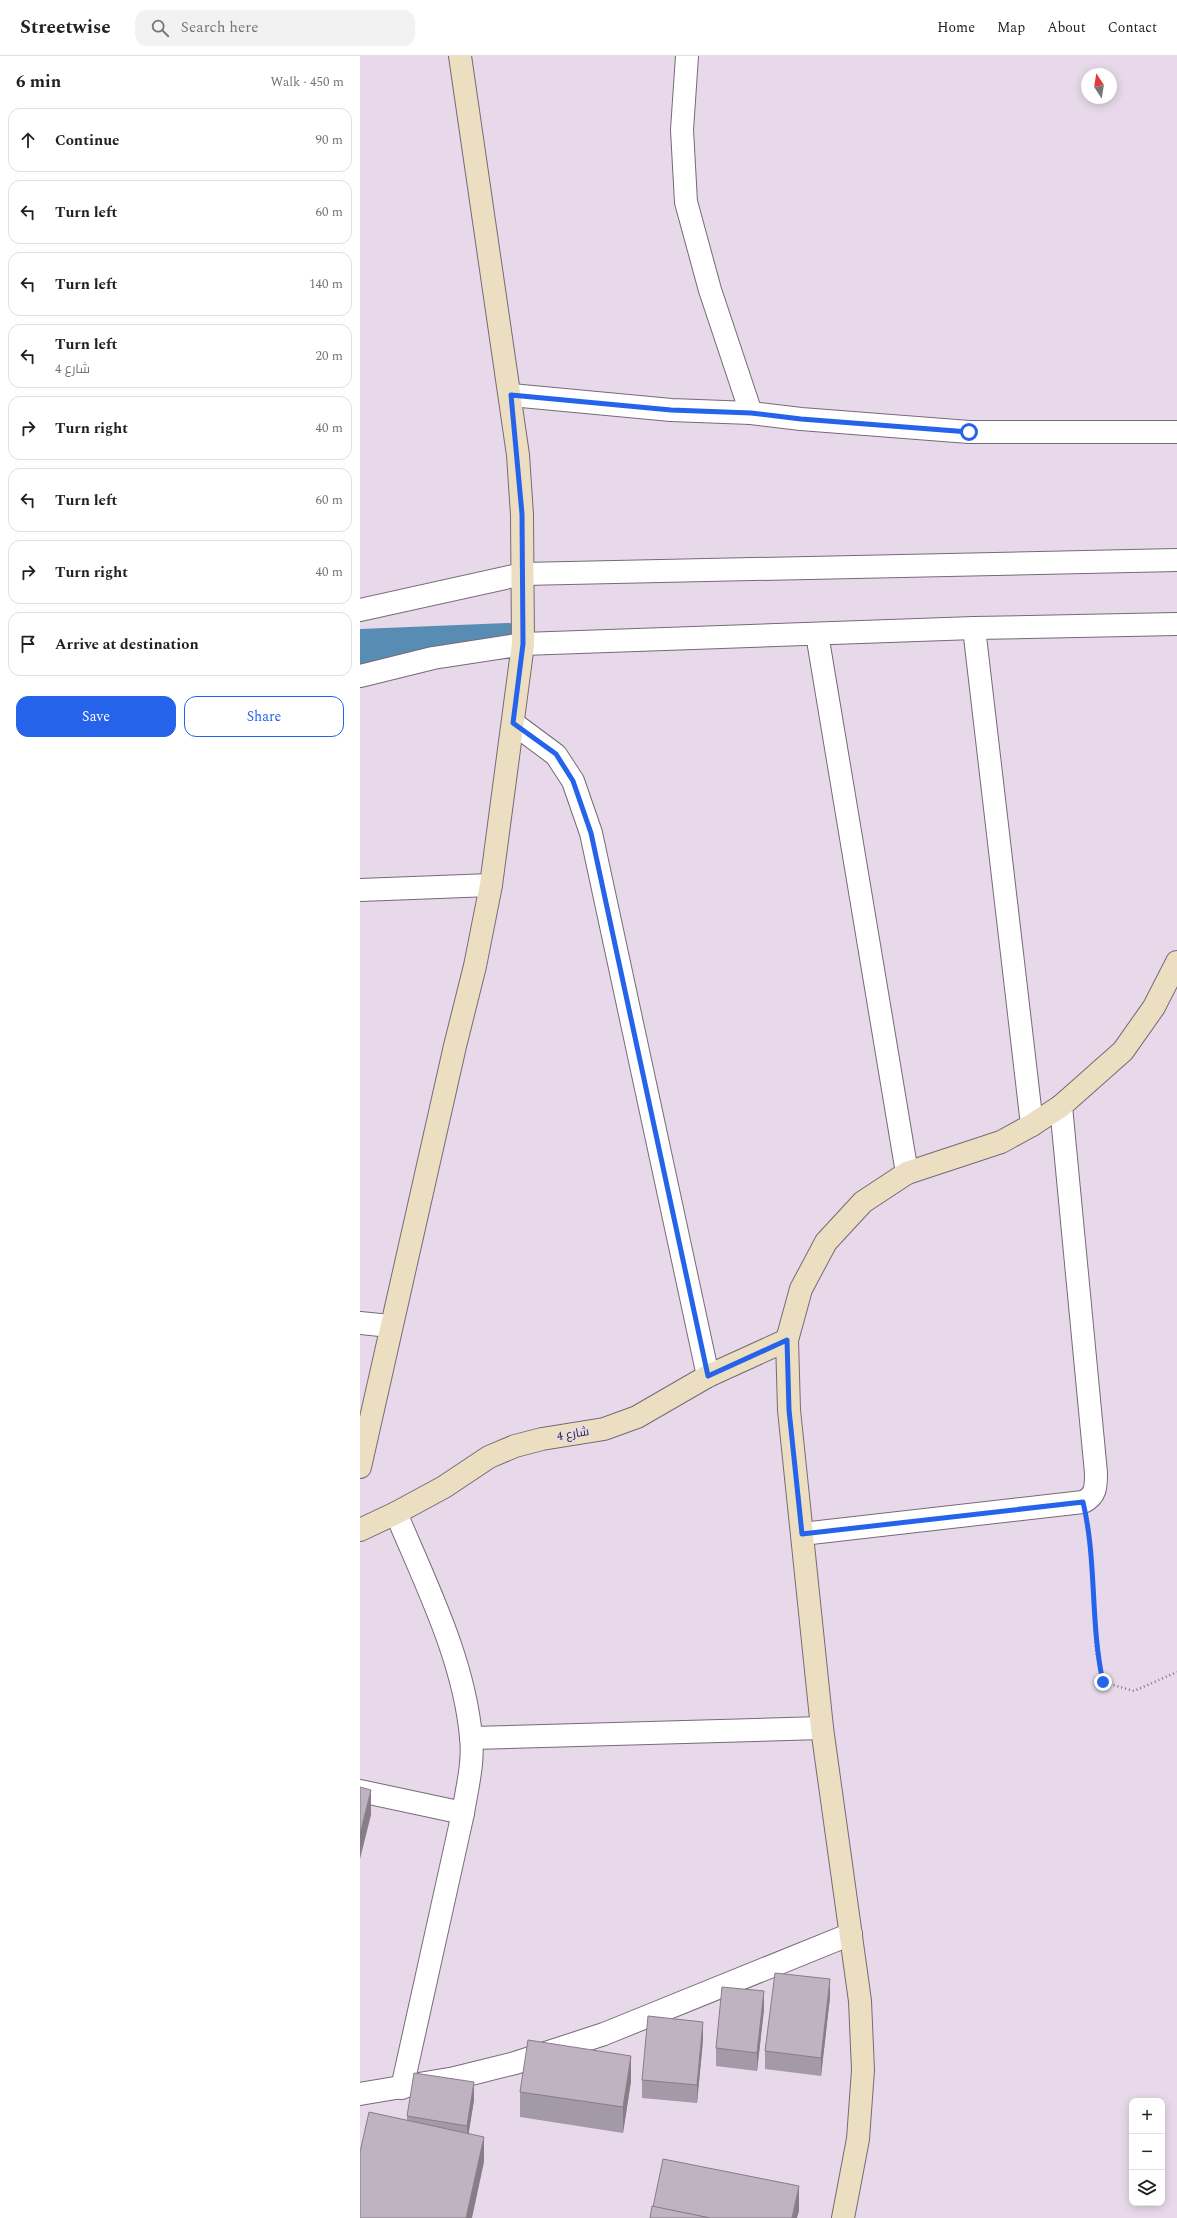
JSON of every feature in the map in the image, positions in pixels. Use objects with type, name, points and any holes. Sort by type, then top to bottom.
[{"type":"street","points":[[360,1467],[390,1326],[455,1046],[476,966],[491,885],[523,644],[523,574],[519,477],[511,395],[460,56]]},
{"type":"street","points":[[687,56],[682,130],[686,202],[710,290],[751,413]]},
{"type":"street","points":[[511,395],[671,410],[751,413],[801,419],[969,432],[1177,432]]},
{"type":"street","points":[[360,610],[523,574],[1177,560]]},
{"type":"street","points":[[360,676],[433,658],[523,644],[974,628],[1177,624]]},
{"type":"street","points":[[974,628],[1032,1125]]},
{"type":"street","points":[[817,634],[907,1173]]},
{"type":"street","points":[[513,723],[556,754],[573,781],[591,833],[708,1376]]},
{"type":"street","points":[[360,890],[491,885]]},
{"type":"street","points":[[843,2218],[858,2139],[863,2070],[860,2001],[822,1728],[789,1410],[787,1340],[800,1288],[826,1242],[862,1202],[907,1173],[1000,1142],[1032,1125],[1061,1106],[1123,1051],[1154,1007],[1177,962]]},
{"type":"street","points":[[802,1534],[1083,1502],[1091,1498],[1096,1489],[1096,1473],[1061,1106]]},
{"type":"street","points":[[360,1323],[390,1326]]},
{"type":"street","name":"شارع 4","points":[[360,1530],[396,1513],[444,1486],[489,1457],[515,1446],[542,1439],[604,1429],[637,1417],[708,1376],[787,1340]]},
{"type":"street","points":[[396,1513],[442,1624],[463,1687],[471,1738],[470,1771],[463,1813],[402,2088]]},
{"type":"street","points":[[471,1738],[822,1728]]},
{"type":"street","points":[[360,1790],[463,1813]]},
{"type":"street","points":[[360,2094],[455,2078],[515,2063],[604,2034],[851,1934]]},
{"type":"path","points":[[1083,1502],[1089,1529],[1096,1652],[1103,1682],[1134,1691],[1177,1672]]},
{"type":"building","points":[[360,1787],[371,1790],[360,1834]]},
{"type":"building","points":[[775,1973],[830,1979],[821,2058],[765,2051]]},
{"type":"building","points":[[722,1987],[764,1991],[757,2053],[716,2048]]},
{"type":"building","points":[[648,2016],[703,2022],[697,2085],[642,2080]]},
{"type":"building","points":[[528,2040],[631,2056],[623,2107],[520,2092]]},
{"type":"building","points":[[414,2073],[474,2082],[467,2126],[407,2116]]},
{"type":"building","points":[[369,2112],[484,2137],[466,2218],[360,2218],[360,2152]]},
{"type":"building","points":[[663,2159],[799,2186],[792,2218],[710,2218],[653,2207]]},
{"type":"building","points":[[652,2206],[710,2218],[650,2218]]},
{"type":"waterway","points":[[360,647],[508,641]]},
{"type":"route","points":[[969,432],[801,419],[751,413],[671,410],[511,395],[518,455],[522,514],[523,644],[513,723],[556,754],[573,781],[591,833],[708,1376],[787,1340],[789,1410],[802,1534],[1083,1502],[1089,1529],[1096,1652],[1103,1682]]}]
